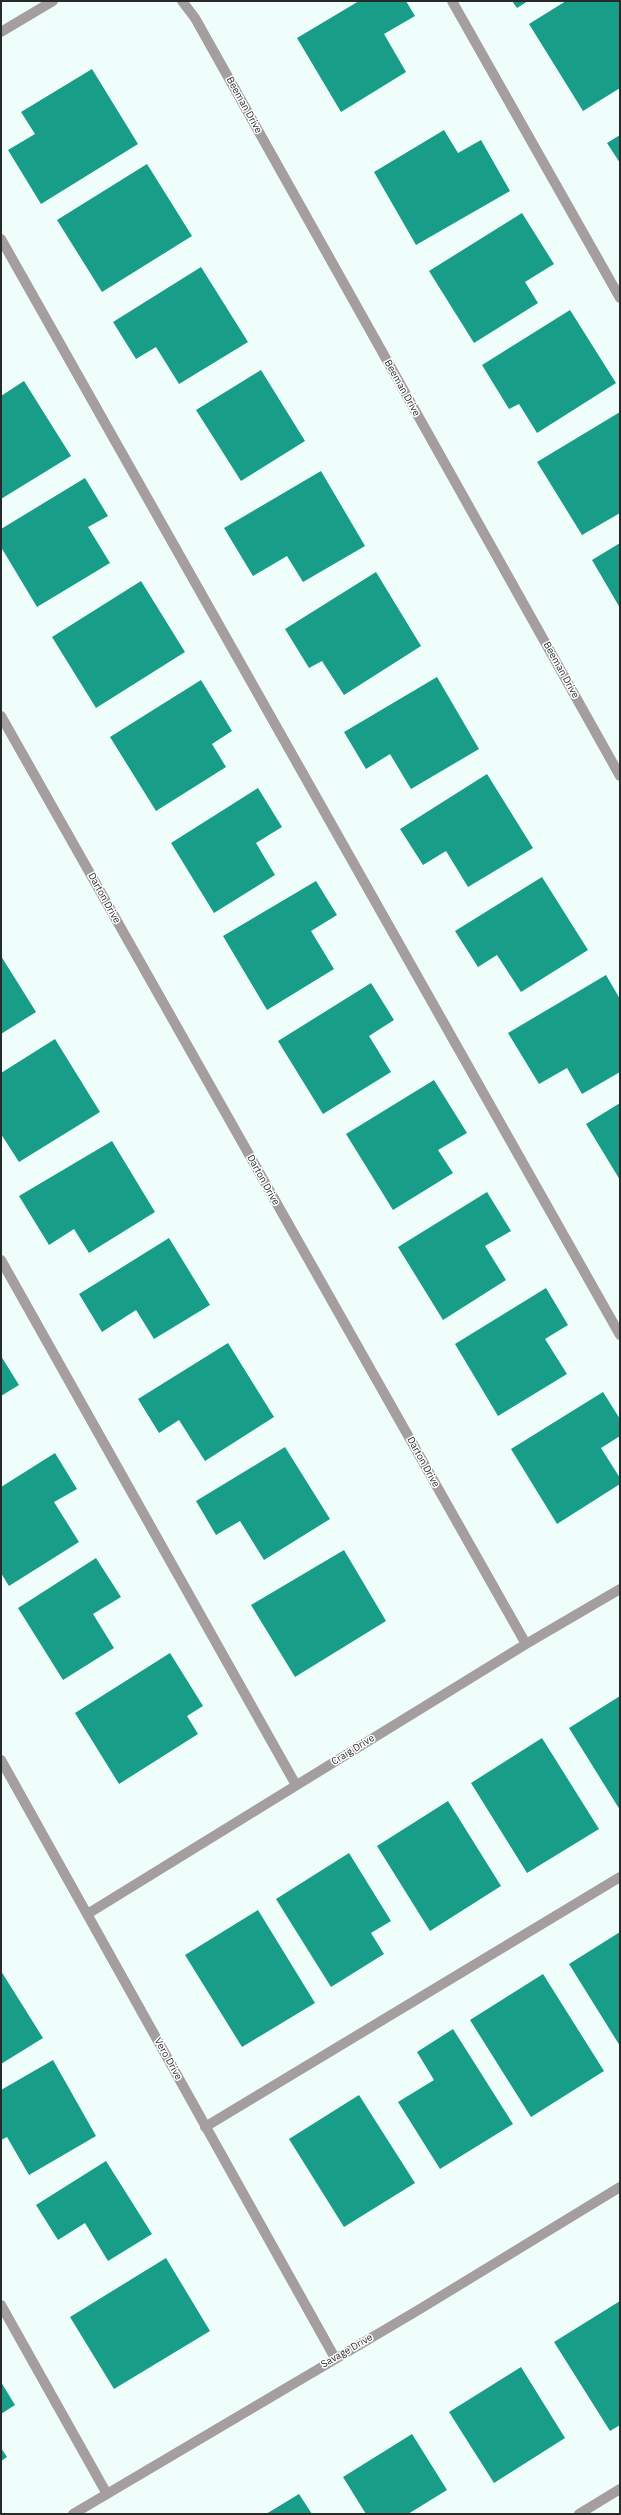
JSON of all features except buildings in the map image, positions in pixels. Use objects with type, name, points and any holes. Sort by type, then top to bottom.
[{"type":"street","points":[[1,32],[53,1]]},
{"type":"street","name":"Beeman Drive","points":[[182,1],[195,18],[620,776]]},
{"type":"street","points":[[452,1],[620,298]]},
{"type":"street","points":[[1,239],[620,1334]]},
{"type":"street","name":"Darton Drive","points":[[1,716],[526,1644]]},
{"type":"street","points":[[1,1260],[296,1785]]},
{"type":"street","name":"Craig Drive","points":[[89,1913],[526,1644],[620,1589]]},
{"type":"street","name":"Vero Drive","points":[[1,1760],[89,1913],[205,2127],[335,2358]]},
{"type":"street","points":[[205,2127],[620,1877]]},
{"type":"street","name":"Savage Drive","points":[[73,2514],[420,2309],[620,2187]]},
{"type":"street","points":[[1,2304],[107,2494]]},
{"type":"street","points":[[579,2514],[620,2489]]}]
